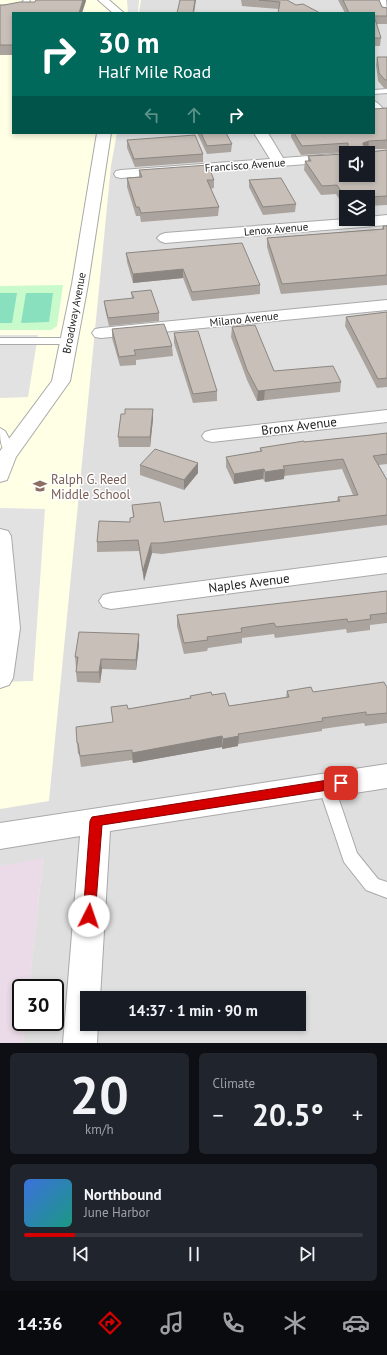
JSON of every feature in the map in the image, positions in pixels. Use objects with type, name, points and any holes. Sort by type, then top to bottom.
[{"type":"street","points":[[103,0],[118,12]]},
{"type":"street","points":[[382,0],[387,12]]},
{"type":"street","name":"Broadway Avenue","points":[[0,475],[6,457],[61,381],[80,284],[104,134]]},
{"type":"street","points":[[262,134],[279,162]]},
{"type":"street","name":"Francisco Avenue","points":[[121,174],[339,158]]},
{"type":"street","name":"Lenox Avenue","points":[[165,238],[387,220]]},
{"type":"street","name":"Milano Avenue","points":[[101,333],[387,305]]},
{"type":"street","name":"Bronx Avenue","points":[[212,436],[387,416]]},
{"type":"street","points":[[0,536],[2,578],[8,628],[0,678]]},
{"type":"street","name":"Naples Avenue","points":[[111,602],[387,566]]},
{"type":"street","points":[[0,836],[387,776]]},
{"type":"street","points":[[80,1043],[96,821]]},
{"type":"lane","points":[[0,11],[21,9],[25,6],[27,0]]},
{"type":"lane","points":[[375,92],[387,91]]},
{"type":"lane","points":[[375,104],[383,114]]},
{"type":"lane","points":[[0,341],[69,341]]},
{"type":"lane","points":[[0,431],[10,451]]},
{"type":"lane","points":[[326,785],[350,857],[372,885],[387,890]]},
{"type":"shaded area","points":[[0,0],[387,0],[387,1043],[23,1043],[24,1031],[64,1031],[64,979],[30,979],[43,859],[0,866]]},
{"type":"shaded area","name":"Ralph G. Reed Middle School","points":[[0,0],[141,0],[139,12],[12,12],[12,134],[117,134],[111,166],[49,801],[0,809]]},
{"type":"shaded area","points":[[127,0],[139,0],[138,12],[128,12]]},
{"type":"shaded area","points":[[0,335],[38,335],[28,397],[0,398]]},
{"type":"shaded area","points":[[0,508],[45,509],[33,681],[0,682]]},
{"type":"shaded area","points":[[43,858],[30,979],[12,979],[12,1031],[24,1031],[23,1043],[0,1043],[0,866]]},
{"type":"green space","points":[[63,285],[57,326],[51,330],[0,330],[0,286]]},
{"type":"green space","points":[[0,293],[17,293],[12,323],[0,323]]},
{"type":"green space","points":[[26,293],[53,293],[49,322],[21,323]]},
{"type":"building","points":[[36,0],[83,0],[79,12],[12,12],[12,45],[0,45],[0,5],[20,2],[35,2]]},
{"type":"building","points":[[180,0],[195,0],[193,12],[177,12]]},
{"type":"building","points":[[259,0],[287,0],[296,5],[303,4],[318,12],[278,12],[280,2]]},
{"type":"building","points":[[343,0],[379,0],[382,7],[387,8],[387,16],[375,16],[375,12],[349,12]]},
{"type":"building","points":[[375,19],[381,38],[375,38]]},
{"type":"building","points":[[377,57],[387,57],[387,80],[385,80],[379,73]]},
{"type":"building","points":[[387,108],[387,140],[369,141],[363,143],[363,145],[367,146],[348,146],[348,143],[302,146],[295,134],[375,134],[375,109]]},
{"type":"building","points":[[201,134],[227,134],[232,144],[207,146]]},
{"type":"building","points":[[195,135],[203,154],[134,159],[127,140]]},
{"type":"building","points":[[387,150],[387,196],[375,197],[375,190],[340,190],[337,185],[322,186],[305,161],[311,161],[308,156],[339,154],[339,182],[375,182],[375,151]]},
{"type":"building","points":[[208,165],[214,180],[207,180],[219,207],[141,213],[139,207],[136,207],[127,178],[142,177],[139,170]]},
{"type":"building","points":[[281,178],[296,204],[263,207],[249,180]]},
{"type":"building","points":[[383,226],[387,226],[387,275],[282,284],[267,238],[384,229]]},
{"type":"building","points":[[242,243],[260,285],[192,292],[183,269],[133,274],[126,253]]},
{"type":"building","points":[[151,290],[159,313],[108,318],[104,301],[134,298],[131,292]]},
{"type":"building","points":[[387,312],[387,378],[378,379],[346,317]]},
{"type":"building","points":[[164,324],[172,346],[134,350],[136,355],[119,357],[112,329]]},
{"type":"building","points":[[255,325],[274,371],[333,366],[341,382],[258,391],[247,370],[232,327]]},
{"type":"building","points":[[198,331],[217,391],[193,394],[174,333]]},
{"type":"building","points":[[125,409],[153,409],[150,437],[118,437],[121,414],[125,414]]},
{"type":"building","points":[[387,433],[387,454],[373,456],[387,480],[387,515],[151,543],[143,571],[138,540],[97,542],[99,521],[130,522],[130,518],[134,517],[132,505],[160,502],[164,522],[340,501],[338,497],[358,495],[343,459],[283,466],[285,469],[265,472],[264,469],[234,474],[226,457],[262,451],[260,448],[304,441]]},
{"type":"building","points":[[155,449],[198,463],[184,480],[140,465]]},
{"type":"building","points":[[387,591],[387,613],[370,615],[371,619],[348,622],[347,619],[276,627],[274,623],[241,628],[242,632],[207,637],[208,640],[184,643],[177,615]]},
{"type":"building","points":[[79,632],[139,634],[136,660],[101,659],[99,672],[76,672],[78,657],[75,657]]},
{"type":"building","points":[[384,682],[387,686],[387,713],[366,715],[366,712],[322,718],[323,721],[238,734],[239,736],[223,739],[222,736],[132,753],[132,750],[80,756],[77,743],[76,727],[113,722],[111,707],[127,705],[128,709],[191,698],[190,696],[211,692],[212,695],[225,693],[229,706],[289,697],[287,691],[311,687],[313,692]]},
{"type":"place","name":"Ralph G. Reed Middle School","points":[[40,486]]},
{"type":"route","points":[[89,916],[96,821],[341,783]]}]
